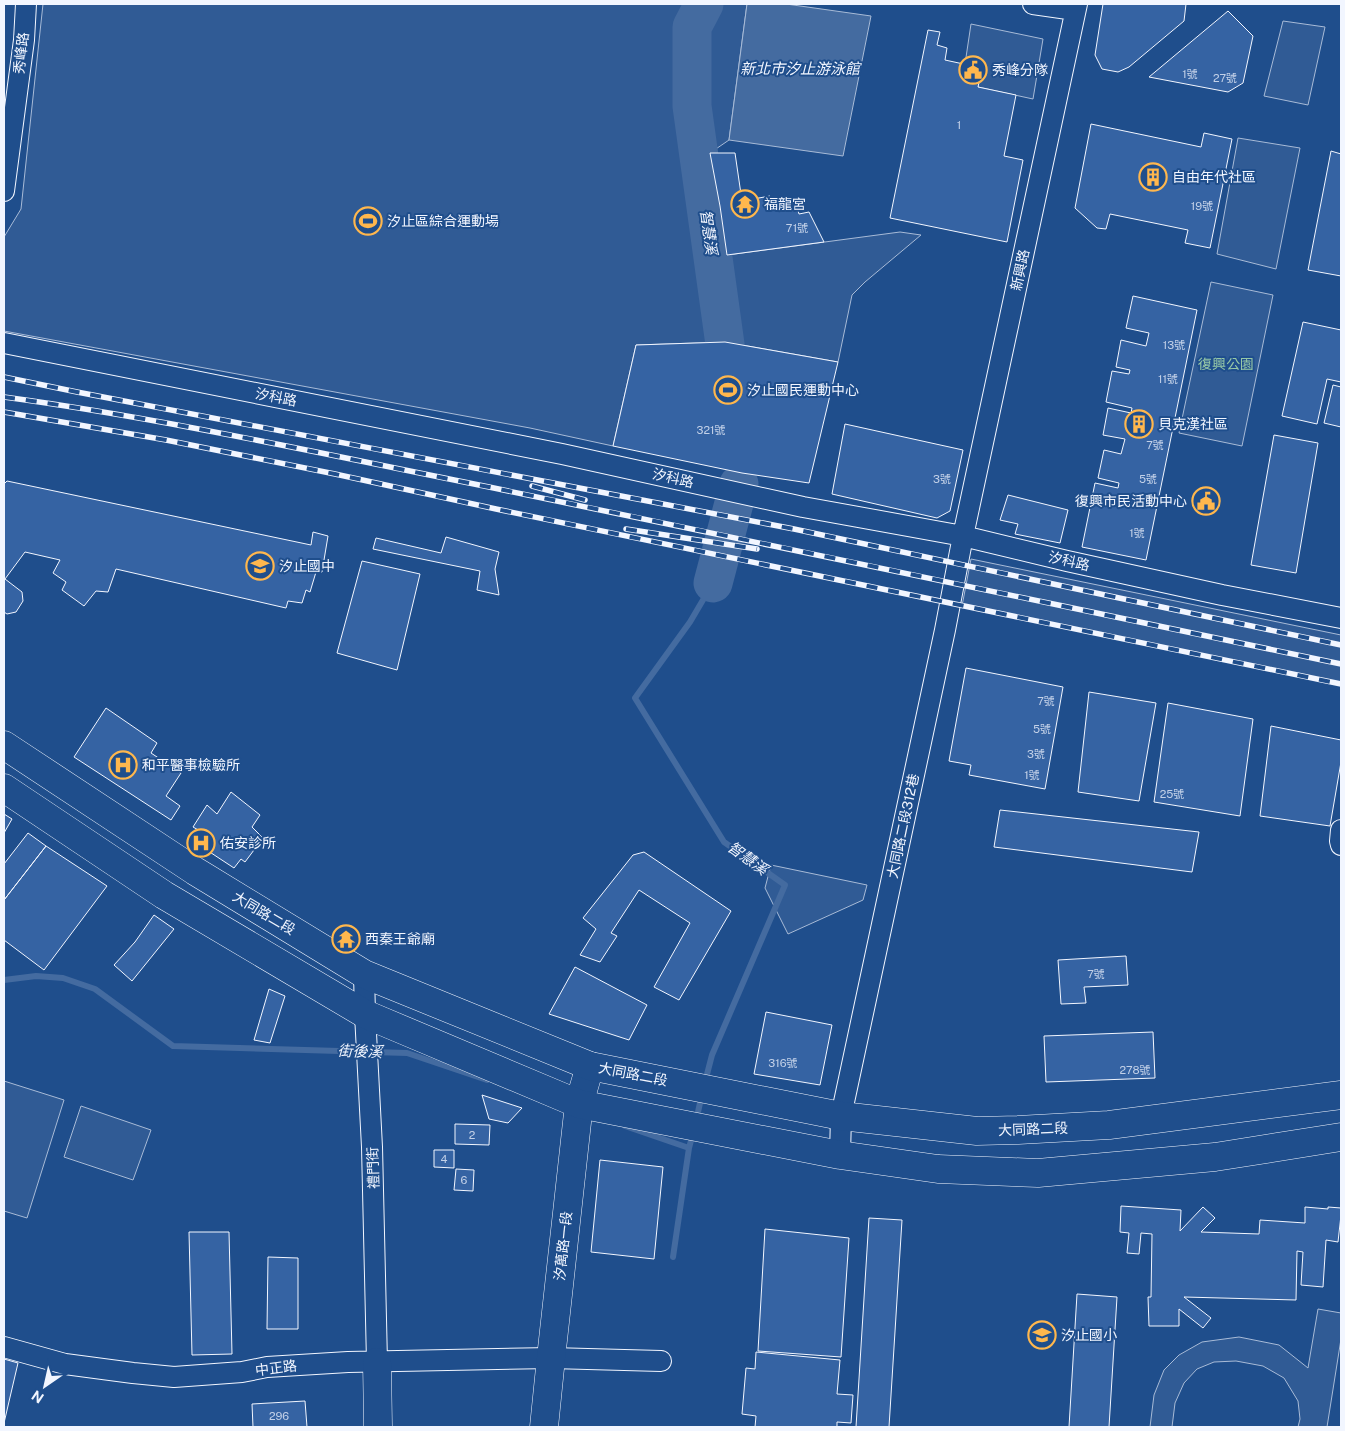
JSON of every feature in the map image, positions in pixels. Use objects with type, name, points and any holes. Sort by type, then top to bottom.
[{"type":"main road","name":"大同路二段","points":[[4,744],[195,871],[364,974],[590,1066],[841,1116],[977,1131],[1109,1125],[1341,1095]]},
{"type":"main road","points":[[38,767],[11,793],[164,895],[365,1014],[578,1111],[615,1110],[840,1155],[938,1169],[1038,1172],[1215,1156],[1341,1137]]},
{"type":"main road","name":"汐萬路一段","points":[[544,1427],[578,1111],[590,1066]]},
{"type":"main road","points":[[377,1362],[378,1427]]},
{"type":"street","name":"秀峰路","points":[[4,191],[24,40],[26,4]]},
{"type":"street","points":[[1033,4],[1076,7]]},
{"type":"street","name":"新興路","points":[[963,536],[1076,7]]},
{"type":"street","name":"汐科路","points":[[4,343],[562,454],[803,507],[963,536],[1222,596],[1341,618]]},
{"type":"street","name":"大同路二段312巷","points":[[841,1116],[945,630],[963,536]]},
{"type":"street","points":[[1341,830],[1341,845]]},
{"type":"street","name":"禮門街","points":[[364,974],[372,1147],[377,1362]]},
{"type":"street","points":[[840,1155],[841,1116]]},
{"type":"street","name":"中正路","points":[[4,1347],[65,1364],[133,1374],[174,1377],[242,1372],[267,1367],[348,1362],[551,1358],[661,1361]]},
{"type":"shaded area","name":"汐止區綜合運動場","points":[[43,4],[747,4],[729,140],[710,153],[727,255],[900,232],[921,235],[852,295],[838,362],[725,342],[636,345],[613,446],[530,428],[4,331],[4,237],[21,209]]},
{"type":"shaded area","points":[[1283,21],[1325,27],[1308,105],[1264,96]]},
{"type":"shaded area","points":[[971,24],[1043,39],[1033,99],[978,87],[982,68],[965,64]]},
{"type":"shaded area","points":[[1238,138],[1300,148],[1276,269],[1217,254]]},
{"type":"shaded area","name":"復興公園","points":[[1211,282],[1273,295],[1242,446],[1179,433]]},
{"type":"shaded area","points":[[971,559],[1341,635],[1341,684],[962,606]]},
{"type":"shaded area","points":[[771,865],[867,885],[863,900],[788,934],[765,888]]},
{"type":"shaded area","points":[[4,1081],[64,1100],[27,1218],[4,1211]]},
{"type":"shaded area","points":[[81,1106],[151,1130],[133,1180],[64,1157]]},
{"type":"shaded area","points":[[1318,1309],[1341,1313],[1341,1339],[1327,1427],[1298,1427],[1300,1419],[1298,1401],[1284,1378],[1263,1366],[1236,1361],[1214,1362],[1197,1369],[1184,1383],[1175,1403],[1172,1427],[1150,1427],[1154,1395],[1164,1370],[1179,1355],[1202,1342],[1239,1337],[1279,1345],[1308,1368]]},
{"type":"water","name":"新北市汐止游泳館","points":[[747,4],[786,4],[871,16],[843,156],[729,140]]},
{"type":"building","points":[[1103,4],[1186,4],[1184,21],[1129,67],[1118,72],[1102,69],[1095,55]]},
{"type":"building","points":[[1228,11],[1253,36],[1243,83],[1228,92],[1149,77]]},
{"type":"building","points":[[928,30],[940,32],[937,45],[947,48],[945,60],[982,68],[978,87],[1016,95],[1004,156],[1023,160],[1007,242],[890,218]]},
{"type":"building","name":"自由年代社區","points":[[1091,124],[1201,147],[1204,133],[1232,139],[1210,248],[1185,243],[1188,230],[1110,214],[1106,229],[1097,228],[1075,208]]},
{"type":"building","points":[[1331,151],[1341,154],[1341,276],[1308,270]]},
{"type":"building","name":"福龍宮","points":[[710,153],[735,153],[742,201],[770,196],[771,207],[796,203],[799,214],[809,212],[824,242],[727,255]]},
{"type":"building","name":"貝克漢社區","points":[[1133,296],[1197,310],[1146,560],[1082,547],[1095,483],[1118,488],[1119,483],[1098,478],[1104,450],[1121,454],[1125,439],[1103,435],[1108,408],[1131,413],[1132,408],[1106,402],[1112,371],[1129,374],[1130,370],[1116,367],[1121,340],[1146,346],[1149,333],[1126,328]]},
{"type":"building","points":[[1303,322],[1341,330],[1341,382],[1327,379],[1317,424],[1282,416]]},
{"type":"building","name":"汐止國民運動中心","points":[[725,342],[838,362],[809,483],[742,473],[613,446],[636,345]]},
{"type":"building","points":[[1333,385],[1341,387],[1341,427],[1324,423]]},
{"type":"building","points":[[845,424],[963,450],[950,511],[937,518],[832,494]]},
{"type":"building","points":[[1274,435],[1318,443],[1296,573],[1251,565]]},
{"type":"building","points":[[7,481],[311,545],[313,532],[328,536],[322,572],[316,572],[310,592],[306,590],[302,603],[288,601],[286,608],[116,569],[108,592],[96,591],[84,606],[62,590],[66,582],[53,573],[60,560],[25,552],[5,579],[22,592],[23,601],[16,612],[7,614],[4,612],[4,484]]},
{"type":"building","points":[[1008,495],[1068,510],[1060,543],[1015,534],[1018,524],[1000,520]]},
{"type":"building","points":[[446,537],[499,552],[495,569],[499,595],[477,590],[480,571],[373,549],[376,538],[441,553]]},
{"type":"building","points":[[362,561],[420,574],[397,670],[337,653]]},
{"type":"building","points":[[966,668],[1063,687],[1045,789],[969,775],[971,765],[949,761]]},
{"type":"building","points":[[1089,692],[1156,703],[1139,801],[1078,792]]},
{"type":"building","points":[[1168,703],[1253,719],[1240,816],[1154,802]]},
{"type":"building","points":[[106,708],[157,743],[151,753],[181,773],[166,796],[180,806],[171,820],[74,757]]},
{"type":"building","points":[[1271,726],[1341,740],[1341,762],[1330,826],[1260,816]]},
{"type":"building","points":[[231,792],[260,815],[252,827],[263,838],[245,862],[241,859],[234,868],[193,841],[200,831],[193,827],[207,805],[217,814]]},
{"type":"building","points":[[1000,810],[1199,832],[1192,872],[994,847]]},
{"type":"building","points":[[4,814],[12,819],[4,833]]},
{"type":"building","points":[[28,833],[46,846],[4,900],[4,864]]},
{"type":"building","points":[[46,846],[107,886],[44,970],[4,940],[4,900]]},
{"type":"building","points":[[644,852],[731,911],[679,1000],[654,987],[690,923],[639,890],[611,933],[617,936],[600,962],[580,955],[596,929],[583,918],[633,855]]},
{"type":"building","points":[[154,915],[174,929],[132,981],[114,965],[135,942]]},
{"type":"building","points":[[1126,956],[1128,985],[1084,987],[1086,1003],[1061,1004],[1058,960]]},
{"type":"building","points":[[575,967],[647,1005],[629,1040],[549,1014]]},
{"type":"building","points":[[269,989],[285,996],[270,1043],[254,1040]]},
{"type":"building","points":[[766,1012],[832,1025],[820,1085],[754,1074]]},
{"type":"building","points":[[1153,1032],[1155,1078],[1046,1082],[1044,1036]]},
{"type":"building","points":[[482,1095],[522,1108],[508,1123],[489,1119]]},
{"type":"building","points":[[455,1124],[490,1125],[489,1145],[455,1144]]},
{"type":"building","points":[[434,1150],[454,1150],[454,1168],[434,1167]]},
{"type":"building","points":[[600,1160],[663,1167],[654,1259],[591,1252]]},
{"type":"building","points":[[456,1169],[474,1170],[473,1191],[454,1190]]},
{"type":"building","points":[[1121,1206],[1181,1210],[1180,1231],[1203,1207],[1215,1218],[1201,1232],[1259,1234],[1260,1220],[1305,1223],[1305,1207],[1341,1208],[1341,1215],[1338,1242],[1326,1240],[1323,1287],[1301,1285],[1303,1252],[1297,1251],[1296,1300],[1184,1297],[1211,1318],[1203,1328],[1179,1309],[1179,1326],[1149,1326],[1148,1297],[1151,1297],[1152,1234],[1141,1233],[1139,1254],[1127,1253],[1129,1233],[1120,1232]]},
{"type":"building","points":[[869,1218],[902,1220],[889,1427],[856,1427]]},
{"type":"building","points":[[765,1229],[849,1238],[841,1357],[758,1351]]},
{"type":"building","points":[[189,1232],[229,1232],[232,1354],[192,1355]]},
{"type":"building","points":[[268,1257],[298,1258],[298,1329],[267,1329]]},
{"type":"building","points":[[1077,1294],[1117,1297],[1109,1427],[1069,1427]]},
{"type":"building","points":[[756,1352],[840,1360],[837,1394],[853,1395],[851,1423],[837,1422],[837,1427],[755,1427],[756,1416],[742,1414],[746,1368],[755,1369]]},
{"type":"building","points":[[4,1359],[18,1363],[4,1423]]},
{"type":"building","points":[[305,1401],[307,1427],[253,1427],[252,1404]]},
{"type":"waterway","name":"智慧溪","points":[[704,4],[692,27],[692,106],[732,395]]},
{"type":"waterway","name":"智慧溪","points":[[713,583],[739,484]]},
{"type":"waterway","name":"智慧溪","points":[[705,1082],[712,1055],[785,885],[724,842],[635,698],[690,622],[713,583]]},
{"type":"waterway","name":"街後溪","points":[[4,980],[36,976],[63,978],[95,989],[173,1046],[407,1053],[487,1080]]},
{"type":"waterway","name":"智慧溪","points":[[696,1121],[702,1094]]},
{"type":"waterway","name":"街後溪","points":[[625,1126],[689,1148]]},
{"type":"waterway","name":"智慧溪","points":[[673,1257],[689,1148],[693,1133]]},
{"type":"railway","points":[[4,377],[794,529],[1341,645]]},
{"type":"railway","points":[[4,397],[126,416],[308,450],[1341,664]]},
{"type":"railway","points":[[4,412],[166,440],[335,474],[1341,684]]},
{"type":"railway","points":[[532,486],[585,500]]},
{"type":"railway","points":[[626,529],[757,549]]},
{"type":"place","name":"秀峰分隊","points":[[973,70]]},
{"type":"place","name":"自由年代社區","points":[[1153,177]]},
{"type":"place","name":"福龍宮","points":[[745,204]]},
{"type":"place","name":"汐止區綜合運動場","points":[[368,221]]},
{"type":"place","name":"汐止國民運動中心","points":[[728,390]]},
{"type":"place","name":"貝克漢社區","points":[[1139,424]]},
{"type":"place","name":"復興市民活動中心","points":[[1206,501]]},
{"type":"place","name":"汐止國中","points":[[260,566]]},
{"type":"place","name":"和平醫事檢驗所","points":[[123,765]]},
{"type":"place","name":"佑安診所","points":[[201,843]]},
{"type":"place","name":"西秦王爺廟","points":[[346,939]]},
{"type":"place","name":"汐止國小","points":[[1042,1335]]}]
